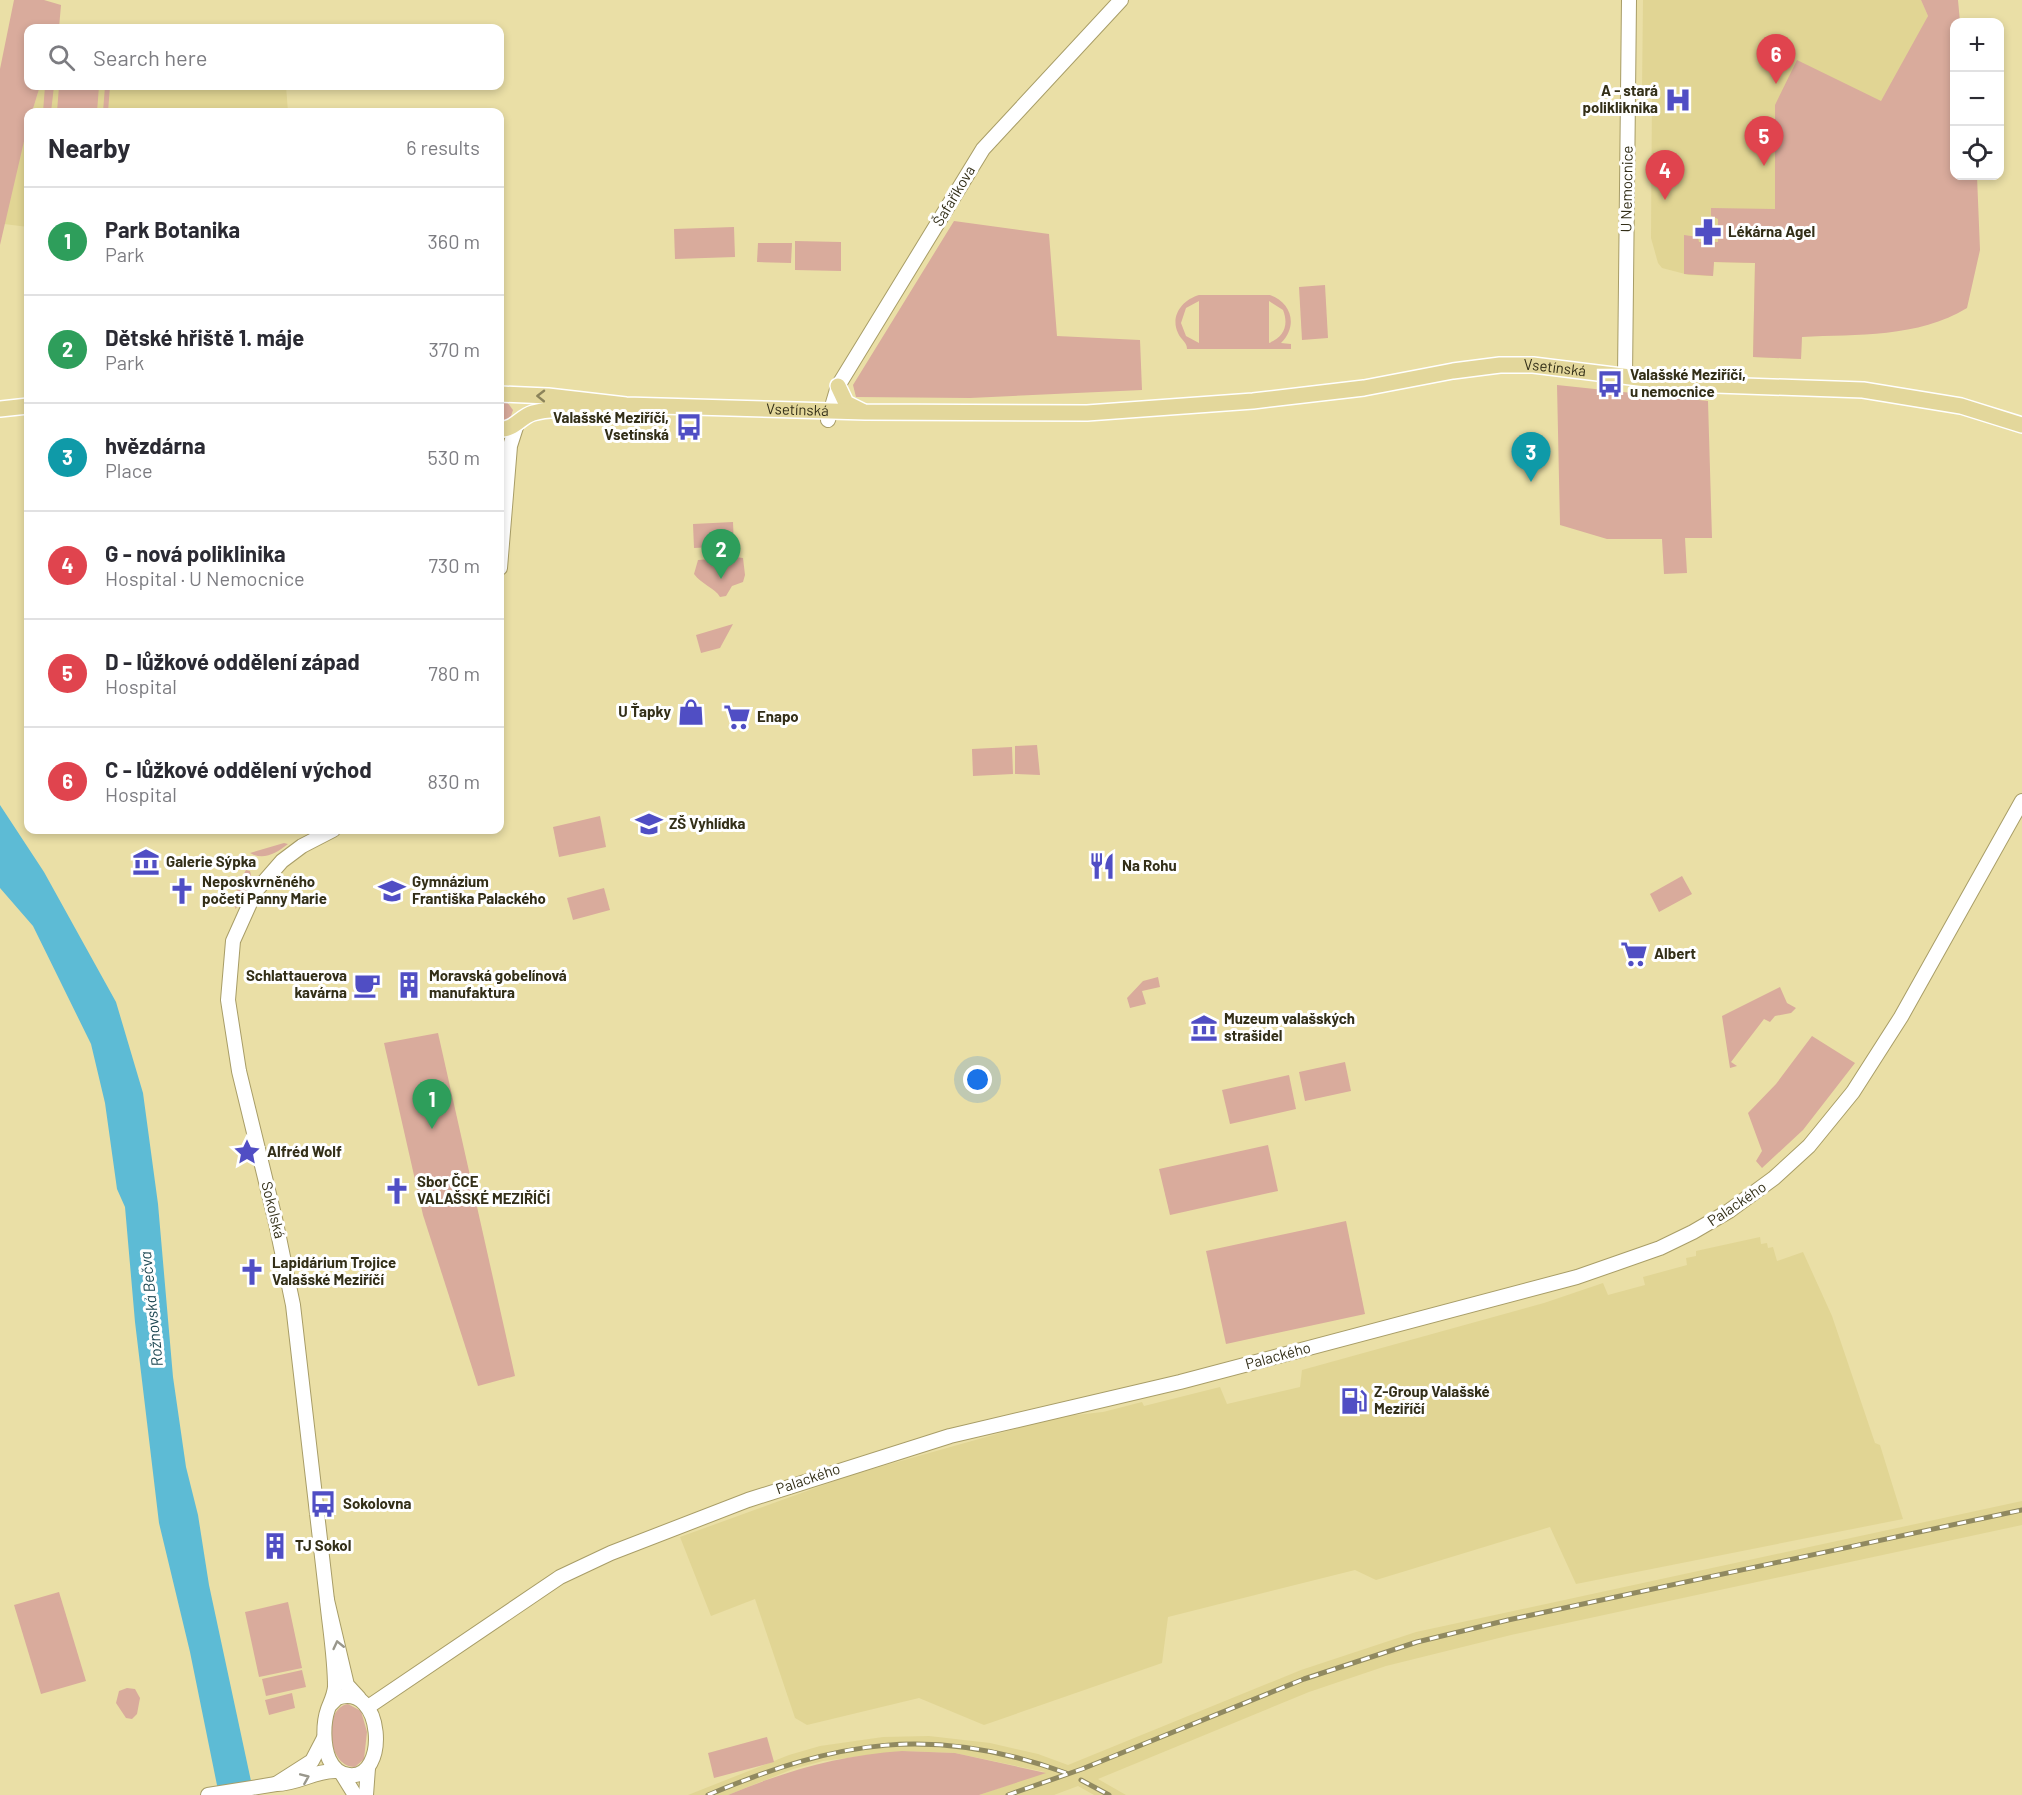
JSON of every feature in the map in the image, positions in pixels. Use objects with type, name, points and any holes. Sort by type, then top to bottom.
[{"type":"main road","name":"Vsetínská","points":[[505,395],[548,396],[626,405],[829,415],[865,412],[1087,413],[1184,407],[1310,395],[1500,365],[1547,366],[1695,384],[1863,390],[1961,406],[2022,425]]},
{"type":"main road","points":[[838,386],[846,403],[865,412]]},
{"type":"main road","points":[[505,395],[521,408],[517,424]]},
{"type":"main road","points":[[0,402],[24,399]]},
{"type":"main road","points":[[0,409],[24,406]]},
{"type":"main road","name":"Vsetínská","points":[[504,429],[517,424],[531,414],[563,410],[1041,420],[1087,413]]},
{"type":"street","name":"Šafaříkova","points":[[829,415],[838,386],[983,149],[1121,0]]},
{"type":"street","name":"U Nemocnice","points":[[1625,377],[1629,0]]},
{"type":"street","points":[[504,519],[510,446],[517,424]]},
{"type":"street","name":"Palackého","points":[[363,1703],[560,1577],[611,1553],[748,1500],[950,1436],[1180,1382],[1577,1276],[1660,1248],[1702,1228],[1750,1197],[1786,1168],[1823,1131],[1853,1092],[1901,1017],[2022,801]]},
{"type":"street","name":"Sokolská","points":[[326,834],[291,854],[273,870],[255,892],[233,941],[228,1000],[239,1071],[276,1223],[293,1305],[334,1676],[334,1695],[325,1736],[329,1760],[356,1795]]},
{"type":"street","name":"Sokolská","points":[[327,1600],[347,1685],[363,1703],[374,1724],[376,1741],[373,1758],[368,1768],[366,1795]]},
{"type":"street","points":[[330,1705],[342,1696],[363,1703]]},
{"type":"street","points":[[272,1785],[312,1761],[319,1752],[325,1736]]},
{"type":"street","points":[[208,1795],[300,1781],[319,1772],[354,1775],[368,1768]]},
{"type":"shaded area","points":[[14,0],[44,0],[61,5],[59,24],[24,24],[24,90],[39,90],[33,108],[24,108],[24,141],[0,245],[0,69]]},
{"type":"shaded area","points":[[1643,0],[1921,0],[1928,16],[1802,308],[1801,359],[1753,357],[1755,263],[1714,262],[1713,276],[1689,275],[1662,268],[1658,263],[1651,238],[1652,92],[1642,92]]},
{"type":"shaded area","points":[[1921,0],[1958,0],[1960,18],[1950,18],[1950,180],[1977,180],[1980,250],[1967,308],[1948,318],[1908,330],[1802,337],[1801,359],[1753,357],[1755,263],[1714,262],[1713,276],[1684,274],[1684,235],[1698,237],[1699,242],[1718,242],[1718,219],[1711,216],[1711,208],[1775,209],[1775,105],[1797,60],[1881,101],[1928,16]]},
{"type":"shaded area","points":[[39,90],[286,90],[288,108],[33,108]]},
{"type":"shaded area","points":[[45,90],[54,90],[51,108],[43,108]]},
{"type":"shaded area","points":[[59,90],[99,90],[97,108],[57,108]]},
{"type":"shaded area","points":[[105,90],[110,90],[108,108],[103,108]]},
{"type":"shaded area","points":[[24,140],[24,226],[4,224]]},
{"type":"shaded area","points":[[954,221],[1049,234],[1057,336],[1140,340],[1142,390],[970,398],[856,397],[853,385]]},
{"type":"shaded area","points":[[734,227],[735,257],[675,259],[674,229]]},
{"type":"shaded area","points":[[795,241],[841,242],[841,271],[795,270]]},
{"type":"shaded area","points":[[758,243],[792,243],[791,263],[757,262]]},
{"type":"shaded area","points":[[1325,285],[1328,338],[1302,340],[1299,287]]},
{"type":"shaded area","points":[[1199,295],[1270,295],[1288,309],[1290,329],[1281,343],[1291,344],[1291,349],[1187,349],[1178,333],[1176,321],[1179,310],[1193,297]],"holes":[[[1199,301],[1199,343],[1186,336],[1181,323],[1186,308]],[[1269,301],[1283,310],[1285,315],[1282,334],[1269,343]]]},
{"type":"shaded area","points":[[1557,385],[1708,401],[1712,538],[1685,538],[1687,573],[1664,574],[1662,539],[1607,539],[1560,525]]},
{"type":"shaded area","points":[[504,402],[507,402],[513,410],[510,419],[504,420]]},
{"type":"shaded area","points":[[733,522],[734,546],[694,548],[693,524]]},
{"type":"shaded area","points":[[743,558],[745,575],[743,582],[732,586],[726,596],[720,597],[694,574],[698,560]]},
{"type":"shaded area","points":[[733,624],[720,648],[701,653],[696,635]]},
{"type":"shaded area","points":[[1037,745],[1040,775],[1015,774],[1015,746]]},
{"type":"shaded area","points":[[1012,747],[1013,774],[973,776],[972,749]]},
{"type":"shaded area","points":[[600,816],[606,847],[559,857],[553,827]]},
{"type":"shaded area","points":[[284,843],[288,844],[270,855],[260,856],[250,853]]},
{"type":"shaded area","points":[[246,870],[250,871],[251,881],[245,897],[235,909],[238,885]]},
{"type":"shaded area","points":[[1682,876],[1692,894],[1659,912],[1650,894]]},
{"type":"shaded area","points":[[604,888],[610,910],[573,920],[567,898]]},
{"type":"shaded area","points":[[1158,977],[1160,987],[1142,991],[1146,1004],[1130,1008],[1127,998],[1143,981]]},
{"type":"shaded area","points":[[1780,987],[1787,1003],[1796,1008],[1791,1013],[1775,1016],[1770,1022],[1764,1019],[1731,1062],[1737,1066],[1730,1068],[1722,1016]]},
{"type":"shaded area","points":[[438,1033],[515,1376],[478,1386],[423,1215],[384,1043]]},
{"type":"shaded area","points":[[1812,1036],[1855,1063],[1803,1130],[1762,1168],[1756,1161],[1762,1151],[1748,1113],[1776,1084]]},
{"type":"shaded area","points":[[1345,1062],[1351,1091],[1305,1101],[1299,1072]]},
{"type":"shaded area","points":[[1289,1075],[1296,1109],[1230,1124],[1222,1090]]},
{"type":"shaded area","points":[[1268,1145],[1278,1191],[1170,1215],[1159,1169]]},
{"type":"shaded area","points":[[1346,1221],[1365,1314],[1226,1344],[1206,1251]]},
{"type":"shaded area","points":[[1760,1237],[1761,1244],[1767,1243],[1768,1248],[1773,1247],[1777,1261],[1803,1252],[1832,1316],[1875,1443],[1880,1445],[1903,1519],[1576,1584],[1550,1527],[1376,1580],[1355,1570],[1168,1617],[1162,1663],[984,1725],[919,1698],[807,1725],[795,1718],[755,1599],[711,1616],[680,1537],[851,1475],[1057,1417],[1103,1412],[1142,1402],[1144,1406],[1220,1387],[1227,1404],[1300,1387],[1302,1370],[1544,1303],[1603,1283],[1608,1295],[1645,1285],[1643,1277],[1687,1265],[1686,1258],[1696,1256],[1696,1251]]},
{"type":"shaded area","points":[[2022,1501],[2022,1525],[1511,1635],[1386,1666],[1309,1692],[1098,1779],[1126,1795],[1094,1795],[1078,1786],[1054,1795],[979,1795],[1045,1772],[955,1753],[903,1751],[823,1761],[793,1769],[728,1795],[688,1795],[789,1755],[820,1746],[883,1737],[929,1736],[990,1743],[1038,1754],[1068,1765],[1301,1670],[1416,1632]]},
{"type":"shaded area","points":[[59,1592],[86,1681],[41,1694],[14,1605]]},
{"type":"shaded area","points":[[288,1602],[302,1668],[259,1677],[245,1612]]},
{"type":"shaded area","points":[[302,1670],[306,1687],[266,1696],[262,1679]]},
{"type":"shaded area","points":[[127,1688],[135,1689],[140,1698],[137,1714],[132,1719],[126,1718],[116,1703],[119,1691]]},
{"type":"shaded area","points":[[292,1693],[295,1708],[269,1715],[265,1700]]},
{"type":"shaded area","points":[[348,1704],[361,1711],[367,1732],[364,1759],[355,1767],[346,1765],[338,1758],[331,1737],[334,1716],[340,1708]]},
{"type":"shaded area","points":[[767,1737],[774,1762],[714,1778],[708,1753]]},
{"type":"shaded area","points":[[902,1751],[955,1753],[1046,1773],[979,1795],[728,1795],[771,1779],[835,1760]]},
{"type":"water","name":"Rožnovská Bečva","points":[[0,805],[44,872],[116,1002],[143,1093],[158,1204],[173,1377],[186,1467],[198,1515],[209,1585],[254,1795],[219,1795],[190,1652],[159,1523],[135,1322],[125,1207],[117,1189],[105,1103],[91,1044],[33,926],[0,888]]},
{"type":"railway","points":[[1008,1795],[1082,1769],[1304,1679],[1417,1642],[1508,1620],[2022,1510]]},
{"type":"railway","points":[[708,1795],[799,1762],[842,1751],[885,1745],[928,1744],[972,1748],[1017,1758],[1066,1773]]},
{"type":"railway","points":[[1081,1780],[1109,1795]]},
{"type":"place","name":"C - lůžkové oddělení východ","points":[[1776,84]]},
{"type":"place","name":"A - stará polikliknika","points":[[1678,100]]},
{"type":"place","name":"D - lůžkové oddělení západ","points":[[1764,166]]},
{"type":"place","name":"G - nová poliklinika","points":[[1665,200]]},
{"type":"place","name":"Lékárna Agel","points":[[1708,232]]},
{"type":"place","name":"Valašské Meziříčí, u nemocnice","points":[[1610,384]]},
{"type":"place","name":"Valašské Meziříčí, Vsetínská","points":[[689,427]]},
{"type":"place","name":"hvězdárna","points":[[1531,482]]},
{"type":"place","name":"Dětské hřiště 1. máje","points":[[721,579]]},
{"type":"place","name":"U Ťapky","points":[[691,712]]},
{"type":"place","name":"Enapo","points":[[737,717]]},
{"type":"place","name":"ZŠ Vyhlídka","points":[[649,824]]},
{"type":"place","name":"Galerie Sýpka","points":[[146,862]]},
{"type":"place","name":"Na Rohu","points":[[1102,866]]},
{"type":"place","name":"Neposkvrněného početí Panny Marie","points":[[182,891]]},
{"type":"place","name":"Gymnázium Františka Palackého","points":[[392,891]]},
{"type":"place","name":"Albert","points":[[1634,954]]},
{"type":"place","name":"Schlattauerova kavárna","points":[[367,985]]},
{"type":"place","name":"Moravská gobelínová manufaktura","points":[[409,985]]},
{"type":"place","name":"Muzeum valašských strašidel","points":[[1204,1028]]},
{"type":"place","name":"Park Botanika","points":[[432,1129]]},
{"type":"place","name":"Alfréd Wolf","points":[[247,1152]]},
{"type":"place","name":"Sbor ČCE VALAŠSKÉ MEZIŘÍČÍ","points":[[397,1191]]},
{"type":"place","name":"Lapidárium Trojice Valašské Meziříčí","points":[[252,1272]]},
{"type":"place","name":"Z-Group Valašské Meziříčí","points":[[1354,1401]]},
{"type":"place","name":"Sokolovna","points":[[323,1504]]},
{"type":"place","name":"TJ Sokol","points":[[275,1546]]}]
